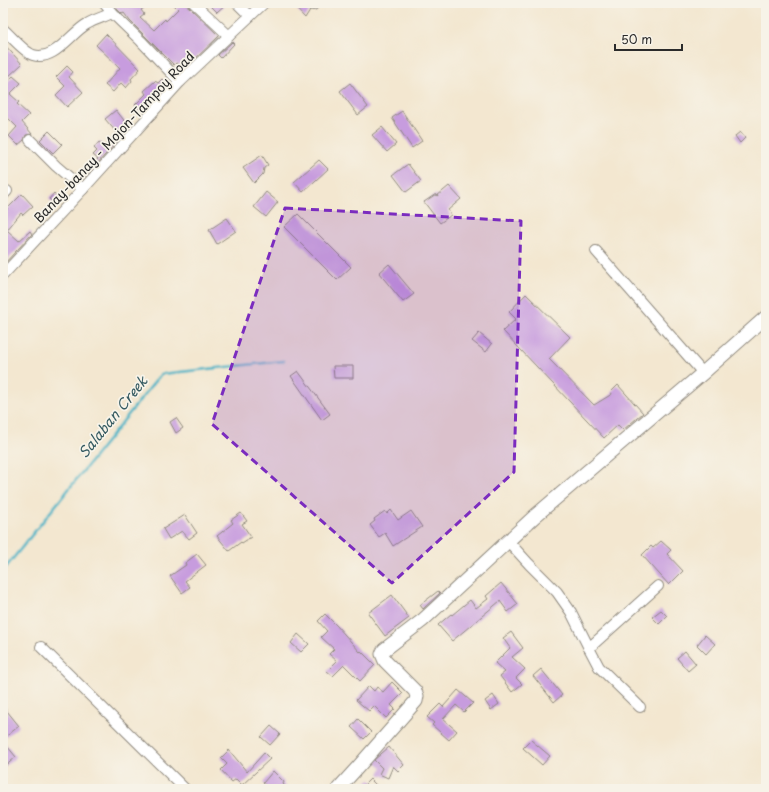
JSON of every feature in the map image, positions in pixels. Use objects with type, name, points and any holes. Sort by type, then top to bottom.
[{"type":"street","points":[[104,3],[180,82]]},
{"type":"street","points":[[194,3],[229,36]]},
{"type":"street","points":[[237,3],[250,16]]},
{"type":"street","name":"Banay-banay - Mojon-Tampoy Road","points":[[3,274],[180,82],[264,3]]},
{"type":"street","points":[[3,29],[30,54],[41,57],[57,50],[86,24],[112,13]]},
{"type":"street","points":[[30,140],[82,190]]},
{"type":"street","points":[[596,251],[703,373]]},
{"type":"street","points":[[338,789],[416,701],[417,696],[415,691],[385,661],[382,653],[423,620],[535,516],[703,373],[766,317]]},
{"type":"street","points":[[508,541],[557,592],[571,612],[599,667],[640,707]]},
{"type":"street","points":[[589,648],[658,586]]},
{"type":"street","points":[[41,647],[186,789]]},
{"type":"highlighted area","points":[[285,208],[521,221],[514,472],[392,583],[212,424]]},
{"type":"building","points":[[118,3],[150,3],[141,10],[144,14],[140,17],[154,30],[178,9],[172,3],[183,3],[219,36],[190,64],[188,62],[183,68],[176,63],[174,65],[130,21],[124,13],[122,14],[117,9],[115,6]]},
{"type":"building","points":[[208,3],[227,3],[217,12]]},
{"type":"building","points":[[291,3],[305,3],[306,7],[310,10],[305,18]]},
{"type":"building","points":[[106,34],[140,69],[131,79],[132,81],[126,88],[121,83],[113,92],[105,85],[120,68],[96,45]]},
{"type":"building","points":[[232,42],[234,44],[221,58],[218,55]]},
{"type":"building","points":[[3,43],[22,64],[8,77],[3,71]]},
{"type":"building","points":[[67,66],[73,72],[69,77],[83,92],[67,107],[56,95],[65,86],[56,77]]},
{"type":"building","points":[[13,76],[21,83],[10,94],[19,102],[17,104],[29,115],[22,122],[32,134],[26,135],[24,140],[18,145],[9,136],[17,127],[7,117],[3,120],[3,86]]},
{"type":"building","points":[[162,79],[168,85],[143,113],[135,105],[146,94],[144,91],[155,81],[158,83]]},
{"type":"building","points":[[350,83],[368,107],[358,115],[340,91]]},
{"type":"building","points":[[116,110],[130,128],[83,179],[79,176],[98,159],[93,155],[97,151],[94,148],[99,142],[105,146],[117,133],[105,119]]},
{"type":"building","points":[[402,111],[422,141],[412,148],[392,118]]},
{"type":"building","points":[[382,127],[396,144],[387,152],[372,135]]},
{"type":"building","points":[[49,131],[62,144],[53,153],[40,140]]},
{"type":"building","points":[[740,132],[745,138],[740,143],[735,136]]},
{"type":"building","points":[[262,155],[268,165],[264,168],[263,174],[254,183],[243,168]]},
{"type":"building","points":[[319,160],[328,169],[303,192],[294,182]]},
{"type":"building","points":[[408,164],[421,181],[406,192],[393,175]]},
{"type":"building","points":[[449,186],[461,199],[448,210],[451,215],[440,223],[424,202],[436,194],[437,196]]},
{"type":"building","points":[[266,192],[278,202],[266,217],[254,207]]},
{"type":"building","points":[[54,193],[60,199],[55,205],[49,199]]},
{"type":"building","points":[[22,194],[33,206],[23,215],[21,213],[7,230],[19,241],[30,231],[32,234],[3,265],[3,213]]},
{"type":"building","points":[[298,214],[351,267],[337,280],[284,227]]},
{"type":"building","points":[[227,218],[236,231],[217,244],[209,230]]},
{"type":"building","points":[[389,264],[414,294],[403,302],[379,273]]},
{"type":"building","points":[[526,294],[570,337],[549,359],[594,405],[612,394],[611,392],[618,385],[643,413],[623,430],[618,425],[604,438],[503,331],[516,319],[509,312]]},
{"type":"building","points":[[479,333],[492,344],[486,352],[472,341]]},
{"type":"building","points":[[333,366],[353,366],[353,378],[334,378]]},
{"type":"building","points":[[298,371],[330,414],[322,420],[291,376]]},
{"type":"building","points":[[176,418],[183,428],[176,433],[170,422]]},
{"type":"building","points":[[391,510],[398,520],[411,511],[422,527],[393,546],[385,533],[379,537],[370,525],[375,521],[374,519],[385,511],[387,514]]},
{"type":"building","points":[[241,513],[247,521],[242,524],[251,537],[229,551],[217,536],[233,523],[231,520]]},
{"type":"building","points":[[185,515],[197,533],[189,539],[182,531],[169,539],[163,529]]},
{"type":"building","points":[[661,541],[671,550],[667,554],[683,571],[669,585],[642,555],[651,546],[653,548]]},
{"type":"building","points":[[197,554],[206,565],[185,581],[190,587],[182,593],[170,576],[186,565],[185,563]]},
{"type":"building","points":[[501,583],[518,604],[508,612],[500,601],[452,641],[438,625],[470,600],[476,608],[488,599],[486,596]]},
{"type":"building","points":[[438,591],[440,593],[423,609],[420,605]]},
{"type":"building","points":[[392,595],[409,618],[385,636],[368,613]]},
{"type":"building","points":[[661,610],[667,616],[659,624],[652,617]]},
{"type":"building","points":[[325,614],[360,652],[361,651],[375,665],[360,681],[344,665],[333,676],[327,671],[337,661],[329,654],[334,649],[321,637],[327,631],[318,621]]},
{"type":"building","points":[[511,632],[523,648],[512,657],[525,669],[516,678],[522,684],[512,692],[500,676],[505,672],[495,663],[510,648],[503,638]]},
{"type":"building","points":[[298,634],[309,644],[301,652],[291,643]]},
{"type":"building","points":[[705,635],[715,644],[706,654],[697,645]]},
{"type":"building","points":[[685,651],[696,664],[688,671],[677,658]]},
{"type":"building","points":[[541,669],[562,695],[554,702],[533,676]]},
{"type":"building","points":[[392,682],[403,693],[391,705],[395,709],[386,718],[374,706],[369,711],[356,700],[369,686],[374,691],[377,687],[383,692]]},
{"type":"building","points":[[458,690],[473,703],[464,712],[456,705],[443,719],[457,731],[449,740],[432,725],[434,723],[427,717],[440,704],[443,707]]},
{"type":"building","points":[[493,695],[499,704],[491,710],[485,701]]},
{"type":"building","points":[[3,706],[19,726],[3,739]]},
{"type":"building","points":[[358,719],[371,732],[364,739],[351,727]]},
{"type":"building","points":[[271,726],[280,734],[270,745],[261,737]]},
{"type":"building","points":[[531,740],[550,756],[542,765],[523,748]]},
{"type":"building","points":[[3,741],[16,757],[3,768]]},
{"type":"building","points":[[389,747],[404,765],[398,771],[393,766],[388,778],[379,774],[382,768],[374,760]]},
{"type":"building","points":[[229,750],[247,772],[264,753],[270,759],[242,785],[236,779],[232,782],[221,770],[227,764],[221,758]]},
{"type":"building","points":[[273,771],[284,782],[283,784],[288,789],[269,789],[263,783]]},
{"type":"building","points":[[370,779],[380,789],[360,789]]},
{"type":"waterway","name":"Salaban Creek","points":[[3,571],[161,374],[284,361]]}]
